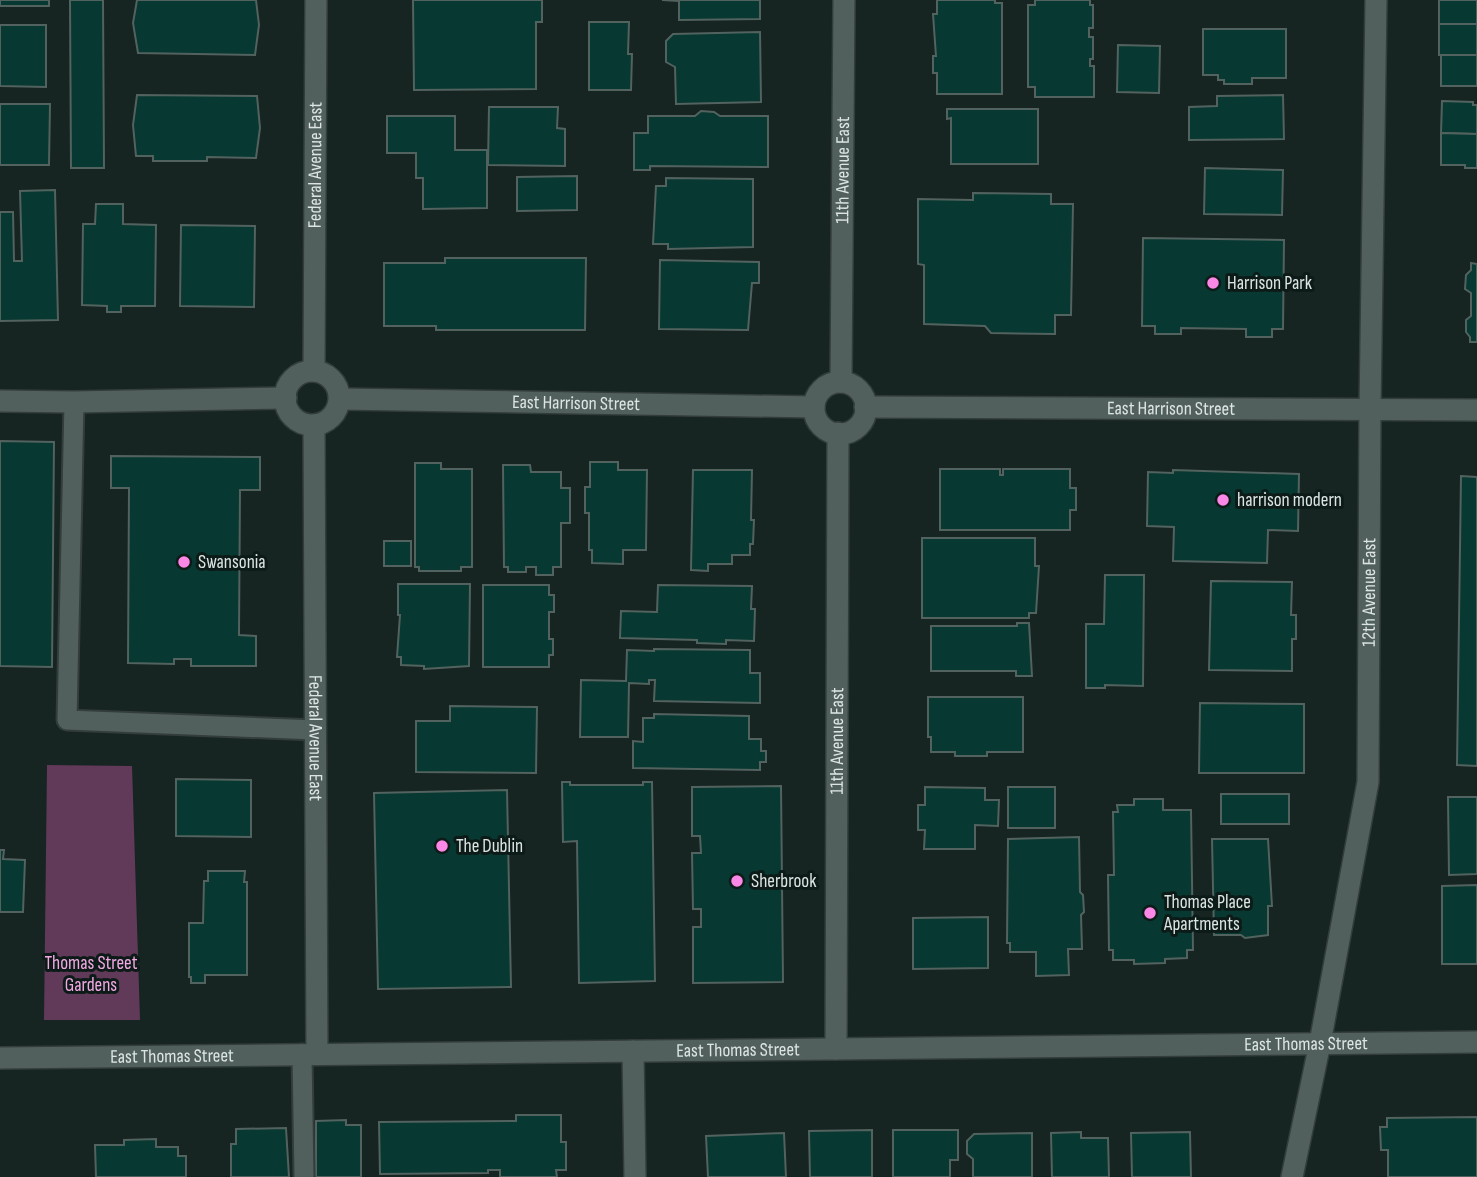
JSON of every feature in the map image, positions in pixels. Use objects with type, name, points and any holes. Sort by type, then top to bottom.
[{"type":"street","name":"Federal Avenue East","points":[[314,371],[316,0]]},
{"type":"street","name":"11th Avenue East","points":[[841,382],[844,0]]},
{"type":"street","name":"12th Avenue East","points":[[1292,1177],[1320,1043],[1368,782],[1376,0]]},
{"type":"street","points":[[314,371],[328,376],[334,382],[340,400],[326,422],[314,425],[294,417],[289,411],[286,398],[288,386],[293,380],[301,374],[314,371]]},
{"type":"street","points":[[841,382],[855,387],[861,394],[865,407],[859,426],[838,433],[821,426],[814,407],[817,395],[822,389],[841,382]]},
{"type":"street","points":[[0,401],[286,398]]},
{"type":"street","name":"East Harrison Street","points":[[340,400],[814,407]]},
{"type":"street","name":"East Harrison Street","points":[[865,407],[1477,410]]},
{"type":"street","name":"Federal Avenue East","points":[[309,1054],[315,730],[314,425]]},
{"type":"street","name":"11th Avenue East","points":[[836,1049],[838,433]]},
{"type":"street","name":"East Thomas Street","points":[[0,1058],[1477,1042]]},
{"type":"street","points":[[634,1051],[635,1177]]},
{"type":"lane","points":[[74,402],[67,720],[315,730]]},
{"type":"lane","points":[[304,1177],[309,1054]]},
{"type":"green space","name":"Thomas Street Gardens","points":[[47,765],[132,766],[140,1020],[44,1020]]},
{"type":"building","points":[[0,0],[49,0],[49,6],[0,6]]},
{"type":"building","points":[[70,0],[103,0],[104,168],[71,168]]},
{"type":"building","points":[[137,0],[256,0],[259,25],[255,55],[138,53],[133,23]]},
{"type":"building","points":[[413,0],[542,0],[542,22],[536,22],[536,89],[414,90]]},
{"type":"building","points":[[662,0],[760,0],[760,19],[679,20],[679,1]]},
{"type":"building","points":[[937,0],[995,0],[995,3],[1002,3],[1002,94],[937,94],[937,73],[933,73],[933,56],[936,56],[933,14],[937,14]]},
{"type":"building","points":[[1035,0],[1090,0],[1090,5],[1093,5],[1093,28],[1089,28],[1089,37],[1093,37],[1093,59],[1090,59],[1090,66],[1094,66],[1094,97],[1035,97],[1035,87],[1028,87],[1028,5],[1035,5]]},
{"type":"building","points":[[1439,0],[1477,0],[1477,24],[1439,24]]},
{"type":"building","points":[[589,22],[629,22],[631,90],[589,90]]},
{"type":"building","points":[[1439,24],[1477,24],[1477,55],[1439,55]]},
{"type":"building","points":[[0,25],[46,25],[46,87],[0,86]]},
{"type":"building","points":[[1203,29],[1286,29],[1286,78],[1252,78],[1252,84],[1224,84],[1224,80],[1218,80],[1218,75],[1203,75]]},
{"type":"building","points":[[760,32],[761,102],[676,104],[675,67],[666,62],[666,41],[673,34]]},
{"type":"building","points":[[1118,45],[1160,46],[1159,93],[1117,92]]},
{"type":"building","points":[[1441,55],[1477,55],[1477,86],[1441,86]]},
{"type":"building","points":[[137,95],[257,96],[260,128],[256,158],[207,157],[207,161],[153,161],[153,156],[136,156],[133,125]]},
{"type":"building","points":[[1283,95],[1284,139],[1189,140],[1189,107],[1217,106],[1217,96]]},
{"type":"building","points":[[1442,101],[1473,102],[1473,105],[1477,105],[1477,134],[1441,133]]},
{"type":"building","points":[[0,104],[50,104],[49,165],[0,165]]},
{"type":"building","points":[[489,107],[558,107],[557,128],[565,129],[565,166],[488,165]]},
{"type":"building","points":[[947,109],[1038,109],[1038,164],[951,164],[951,118],[947,119]]},
{"type":"building","points":[[701,111],[714,112],[720,116],[768,116],[768,167],[650,166],[650,170],[634,170],[634,133],[648,133],[648,116],[695,116]]},
{"type":"building","points":[[387,116],[455,116],[455,150],[487,150],[487,208],[423,209],[423,178],[416,178],[416,153],[387,153]]},
{"type":"building","points":[[1441,133],[1477,134],[1477,168],[1441,165]]},
{"type":"building","points":[[1205,168],[1283,170],[1282,215],[1204,214]]},
{"type":"building","points":[[577,176],[577,210],[517,211],[517,177]]},
{"type":"building","points":[[666,178],[753,179],[753,247],[668,249],[668,244],[653,244],[656,186],[666,186]]},
{"type":"building","points":[[55,190],[58,320],[0,321],[0,212],[13,212],[14,261],[22,261],[20,191]]},
{"type":"building","points":[[973,193],[1051,194],[1051,204],[1073,204],[1071,315],[1055,315],[1055,334],[991,333],[985,326],[924,324],[924,265],[918,264],[918,199],[973,200]]},
{"type":"building","points":[[96,204],[123,204],[123,224],[156,225],[155,306],[121,306],[121,312],[107,312],[107,306],[82,305],[83,224],[95,224]]},
{"type":"building","points":[[181,225],[255,226],[254,307],[180,306]]},
{"type":"building","name":"Harrison Park","points":[[1143,238],[1284,240],[1283,329],[1272,329],[1272,337],[1246,337],[1246,329],[1181,328],[1181,334],[1155,334],[1155,326],[1142,326]]},
{"type":"building","points":[[445,258],[586,258],[585,330],[436,330],[436,326],[384,326],[384,263],[445,263]]},
{"type":"building","points":[[660,260],[759,262],[759,283],[752,283],[748,330],[659,329]]},
{"type":"building","points":[[1471,263],[1477,264],[1477,342],[1470,342],[1466,332],[1466,320],[1471,316],[1471,293],[1465,289],[1466,275],[1471,270]]},
{"type":"building","points":[[0,441],[54,442],[52,667],[0,666]]},
{"type":"building","name":"Swansonia","points":[[111,456],[260,457],[260,490],[240,490],[239,635],[256,636],[256,666],[191,666],[191,659],[174,659],[174,664],[128,663],[129,488],[111,488]]},
{"type":"building","points":[[590,462],[618,462],[618,470],[647,470],[646,550],[623,550],[623,564],[592,563],[592,550],[589,550],[589,513],[585,513],[585,487],[590,487]]},
{"type":"building","points":[[415,463],[441,463],[441,469],[472,469],[472,567],[461,567],[461,571],[419,571],[419,567],[415,567]]},
{"type":"building","points":[[503,465],[530,465],[531,472],[561,472],[561,488],[570,488],[570,523],[561,523],[561,567],[553,567],[553,575],[536,575],[536,567],[526,567],[526,572],[508,572],[508,567],[504,567]]},
{"type":"building","points":[[940,469],[1000,469],[1000,475],[1003,475],[1003,469],[1070,469],[1070,488],[1076,488],[1076,510],[1070,510],[1070,530],[940,530]]},
{"type":"building","points":[[693,470],[752,470],[751,520],[754,520],[750,555],[732,555],[732,564],[708,564],[708,571],[691,570]]},
{"type":"building","name":"harrison modern","points":[[1173,470],[1299,474],[1298,531],[1268,530],[1267,563],[1173,561],[1174,527],[1147,526],[1148,472],[1173,473]]},
{"type":"building","points":[[1461,476],[1477,477],[1477,766],[1457,765]]},
{"type":"building","points":[[922,538],[1035,538],[1035,566],[1039,566],[1036,613],[1029,613],[1029,618],[922,618]]},
{"type":"building","points":[[384,541],[411,541],[411,566],[384,566]]},
{"type":"building","points":[[1105,575],[1144,575],[1143,686],[1105,685],[1105,688],[1086,688],[1086,624],[1104,624]]},
{"type":"building","points":[[1211,581],[1292,582],[1291,615],[1296,615],[1296,639],[1292,639],[1292,671],[1209,670]]},
{"type":"building","points":[[398,584],[470,584],[469,666],[424,669],[424,666],[401,665],[401,657],[397,657],[400,615]]},
{"type":"building","points":[[483,585],[549,585],[549,595],[554,595],[554,612],[549,612],[549,639],[553,639],[553,655],[549,655],[549,667],[483,667]]},
{"type":"building","points":[[658,585],[752,586],[751,609],[755,609],[754,641],[726,640],[726,644],[697,643],[697,640],[620,638],[621,611],[657,612]]},
{"type":"building","points":[[1017,623],[1029,623],[1032,676],[1016,676],[1016,671],[931,671],[931,626],[1017,626]]},
{"type":"building","points":[[627,650],[750,650],[750,673],[760,673],[760,703],[654,701],[655,680],[649,680],[649,684],[629,683],[628,737],[580,737],[581,680],[626,681]]},
{"type":"building","points":[[928,697],[1023,697],[1023,752],[987,752],[987,756],[955,756],[955,752],[931,752],[931,737],[928,737]]},
{"type":"building","points":[[1200,703],[1304,704],[1304,773],[1199,773]]},
{"type":"building","points":[[450,706],[537,707],[536,773],[416,772],[416,721],[450,721]]},
{"type":"building","points":[[654,714],[749,716],[749,739],[761,739],[761,751],[766,751],[766,762],[760,762],[760,770],[633,768],[633,741],[643,742],[643,718],[654,718]]},
{"type":"building","points":[[176,779],[251,780],[251,837],[176,836]]},
{"type":"building","points":[[562,782],[570,782],[570,785],[643,785],[643,782],[652,782],[655,981],[579,983],[577,841],[563,842]]},
{"type":"building","name":"Sherbrook","points":[[781,786],[783,982],[693,983],[693,927],[701,927],[701,909],[693,909],[692,853],[701,853],[700,836],[692,836],[692,787]]},
{"type":"building","points":[[925,787],[985,788],[985,800],[999,800],[998,826],[975,825],[975,849],[924,849],[925,830],[918,830],[918,805],[925,805]]},
{"type":"building","points":[[1008,787],[1055,787],[1055,828],[1008,828]]},
{"type":"building","name":"The Dublin","points":[[507,790],[511,987],[378,989],[374,793]]},
{"type":"building","points":[[1221,794],[1289,794],[1289,824],[1221,824]]},
{"type":"building","points":[[1448,797],[1477,797],[1477,874],[1449,875]]},
{"type":"building","name":"Thomas Place Apartments","points":[[1134,799],[1163,799],[1163,810],[1191,810],[1193,950],[1187,950],[1187,958],[1165,959],[1165,963],[1134,964],[1134,960],[1113,960],[1113,950],[1109,950],[1108,875],[1114,875],[1113,812],[1118,812],[1117,805],[1134,805]]},
{"type":"building","points":[[1079,837],[1080,892],[1083,895],[1084,912],[1081,915],[1082,949],[1068,949],[1069,975],[1036,976],[1036,952],[1010,952],[1010,943],[1007,943],[1008,839]]},
{"type":"building","points":[[1212,839],[1268,839],[1272,906],[1268,906],[1268,935],[1245,938],[1241,935],[1214,935]]},
{"type":"building","points":[[0,850],[4,850],[3,859],[25,860],[23,912],[0,912]]},
{"type":"building","points":[[208,871],[245,871],[247,975],[205,975],[205,983],[191,983],[189,923],[203,923],[204,881],[208,881]]},
{"type":"building","points":[[1477,885],[1477,964],[1442,964],[1442,886]]},
{"type":"building","points":[[988,917],[988,968],[913,969],[913,918]]},
{"type":"building","points":[[516,1115],[561,1115],[561,1142],[566,1142],[566,1170],[556,1170],[557,1177],[500,1177],[500,1170],[488,1170],[488,1173],[380,1174],[379,1122],[516,1121]]},
{"type":"building","points":[[1477,1117],[1477,1177],[1388,1177],[1388,1150],[1381,1150],[1380,1127],[1387,1127],[1387,1118]]},
{"type":"building","points":[[346,1120],[346,1125],[361,1125],[361,1177],[316,1177],[316,1121]]},
{"type":"building","points":[[286,1128],[289,1177],[231,1177],[231,1144],[236,1144],[236,1129]]},
{"type":"building","points":[[872,1130],[872,1177],[810,1177],[809,1131]]},
{"type":"building","points":[[893,1130],[958,1130],[958,1160],[950,1160],[950,1177],[893,1177]]},
{"type":"building","points":[[1081,1132],[1081,1138],[1108,1138],[1109,1177],[1052,1177],[1051,1133]]},
{"type":"building","points":[[1190,1132],[1191,1177],[1132,1177],[1131,1133]]},
{"type":"building","points":[[784,1133],[786,1177],[708,1177],[706,1136]]},
{"type":"building","points":[[1032,1133],[1032,1177],[973,1177],[973,1159],[967,1154],[967,1141],[974,1134]]},
{"type":"building","points":[[156,1139],[156,1147],[178,1147],[178,1156],[186,1156],[186,1177],[96,1177],[95,1145],[124,1145],[124,1140]]},
{"type":"place","name":"Harrison Park","points":[[1213,283]]},
{"type":"place","name":"harrison modern","points":[[1223,500]]},
{"type":"place","name":"Swansonia","points":[[184,562]]},
{"type":"place","name":"The Dublin","points":[[442,846]]},
{"type":"place","name":"Sherbrook","points":[[737,881]]},
{"type":"place","name":"Thomas Place Apartments","points":[[1150,913]]}]
